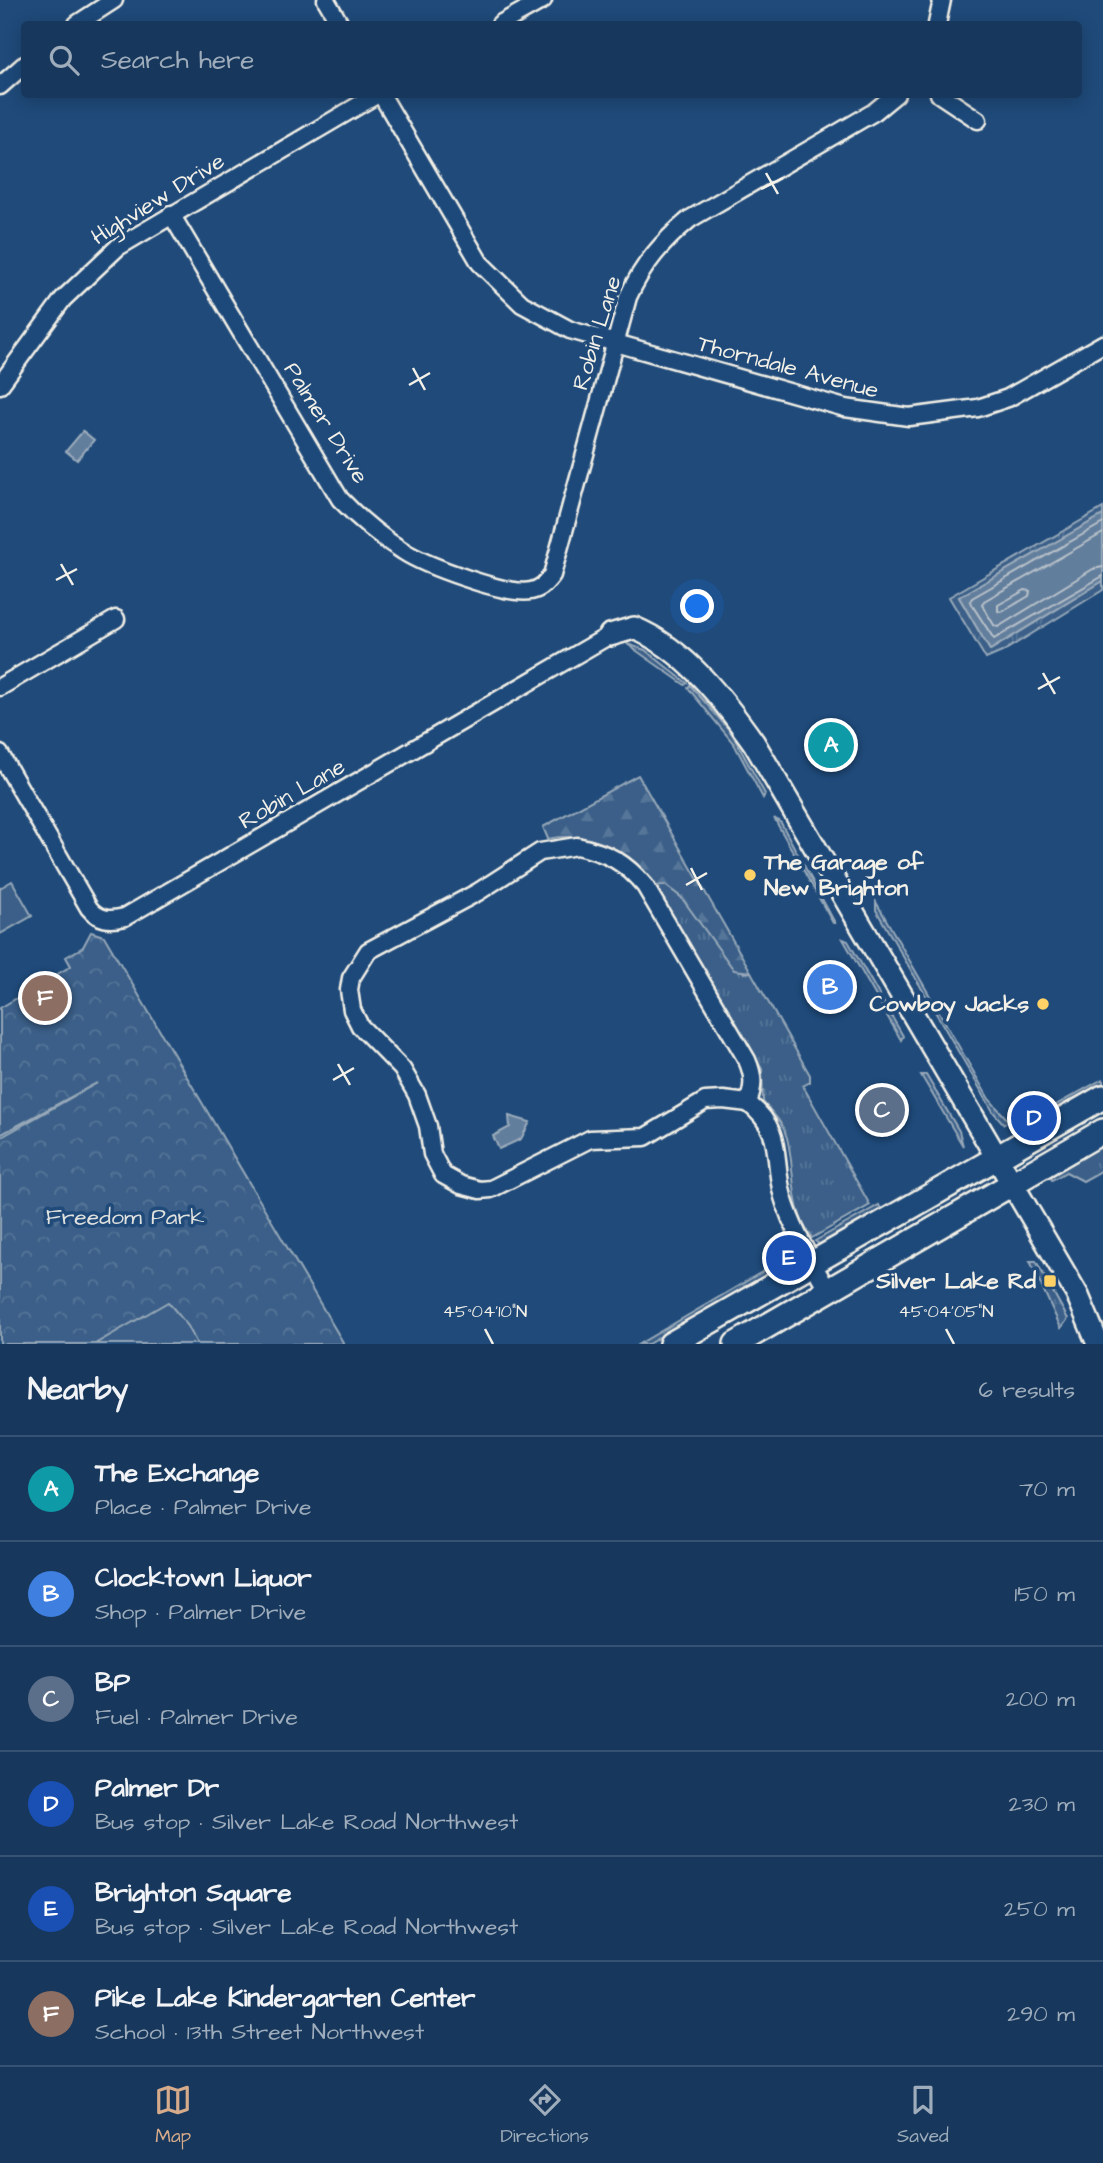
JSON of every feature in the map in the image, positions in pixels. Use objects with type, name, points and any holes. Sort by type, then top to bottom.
[{"type":"main road","points":[[671,1344],[1103,1097]]},
{"type":"main road","points":[[736,1344],[1103,1131]]},
{"type":"street","points":[[82,21],[114,0]]},
{"type":"street","points":[[326,0],[338,21]]},
{"type":"street","points":[[505,21],[542,0]]},
{"type":"street","points":[[938,21],[942,0]]},
{"type":"street","points":[[0,86],[21,68]]},
{"type":"street","name":"Highview Drive","points":[[0,385],[63,299],[89,271],[118,247],[373,98]]},
{"type":"street","name":"Thorndale Avenue","points":[[382,98],[474,253],[501,286],[542,317],[570,330],[845,408],[909,417],[940,416],[1008,398],[1103,344]]},
{"type":"street","name":"Robin Lane","points":[[544,586],[551,575],[628,297],[638,274],[671,235],[691,219],[874,113],[891,98]]},
{"type":"street","points":[[945,98],[978,120]]},
{"type":"street","name":"Palmer Drive","points":[[171,214],[319,468],[340,499],[358,518],[405,553],[435,567],[516,592],[532,591],[544,586]]},
{"type":"street","points":[[0,687],[116,619]]},
{"type":"street","points":[[610,635],[634,628],[648,634],[691,668],[734,714],[754,743],[1078,1296],[1098,1344]]},
{"type":"street","name":"Robin Lane","points":[[0,754],[89,908],[103,918],[125,917],[610,635]]},
{"type":"street","points":[[748,1103],[754,1075],[747,1060],[645,886],[629,867],[611,855],[577,846],[540,852],[478,892],[368,951],[351,978],[349,990],[352,1010],[360,1026],[402,1069],[417,1095],[428,1126],[432,1154],[443,1175],[480,1191],[491,1189],[590,1139],[614,1136],[635,1139],[654,1134],[705,1101],[748,1103],[758,1111],[775,1135],[782,1194],[794,1227],[828,1291]]},
{"type":"green space","points":[[1103,508],[1103,515],[959,597],[990,650],[1103,581],[1103,590],[986,659],[949,597]]},
{"type":"green space","points":[[627,644],[645,650],[687,683],[685,685]]},
{"type":"green space","points":[[690,685],[731,732],[765,794],[763,798],[734,744],[688,688]]},
{"type":"green space","points":[[638,775],[751,972],[734,970],[681,897],[665,885],[655,886],[623,853],[609,846],[579,838],[548,839],[543,827]]},
{"type":"green space","points":[[774,818],[781,823],[835,923],[833,923]]},
{"type":"green space","points":[[12,881],[32,916],[0,934],[0,888]]},
{"type":"green space","points":[[665,884],[681,897],[744,973],[751,972],[810,1075],[810,1082],[803,1086],[870,1205],[812,1238],[796,1202],[785,1132],[763,1102],[762,1069],[655,886]]},
{"type":"green space","points":[[876,902],[989,1099],[1009,1121],[1004,1124],[994,1113],[876,910]]},
{"type":"green space","name":"Freedom Park","points":[[91,932],[104,936],[344,1344],[0,1344],[0,1138],[97,1083],[0,1135],[0,1008],[71,966],[66,957],[83,947]]},
{"type":"green space","points":[[843,939],[848,941],[903,1036],[901,1040]]},
{"type":"green space","points":[[921,1075],[926,1075],[959,1131],[963,1146]]},
{"type":"green space","points":[[1103,1079],[1103,1083],[1039,1117],[1038,1115]]},
{"type":"green space","points":[[1103,1145],[1103,1170],[1083,1181],[1066,1172],[1052,1180],[1050,1177]]},
{"type":"green space","points":[[879,1205],[881,1209],[819,1244],[815,1241]]},
{"type":"green space","points":[[786,1258],[788,1262],[648,1344],[639,1344]]},
{"type":"green space","points":[[1030,1261],[1036,1261],[1068,1319],[1061,1328]]},
{"type":"green space","points":[[168,1302],[188,1326],[197,1344],[95,1344]]},
{"type":"water","points":[[83,431],[94,440],[77,460],[66,451]]},
{"type":"water","points":[[1103,515],[1103,581],[990,650],[959,597]]},
{"type":"water","points":[[509,1116],[530,1122],[521,1139],[499,1149],[493,1136],[510,1127]]},
{"type":"place","name":"The Exchange","points":[[831,745]]},
{"type":"place","name":"The Garage of New Brighton","points":[[750,875]]},
{"type":"place","name":"Clocktown Liquor","points":[[830,987]]},
{"type":"place","name":"Pike Lake Kindergarten Center","points":[[45,998]]},
{"type":"place","name":"Cowboy Jacks","points":[[1043,1004]]},
{"type":"place","name":"BP","points":[[882,1110]]},
{"type":"place","name":"Palmer Dr","points":[[1034,1118]]},
{"type":"place","name":"Brighton Square","points":[[789,1258]]},
{"type":"place","name":"Silver Lake Rd","points":[[1050,1281]]}]
